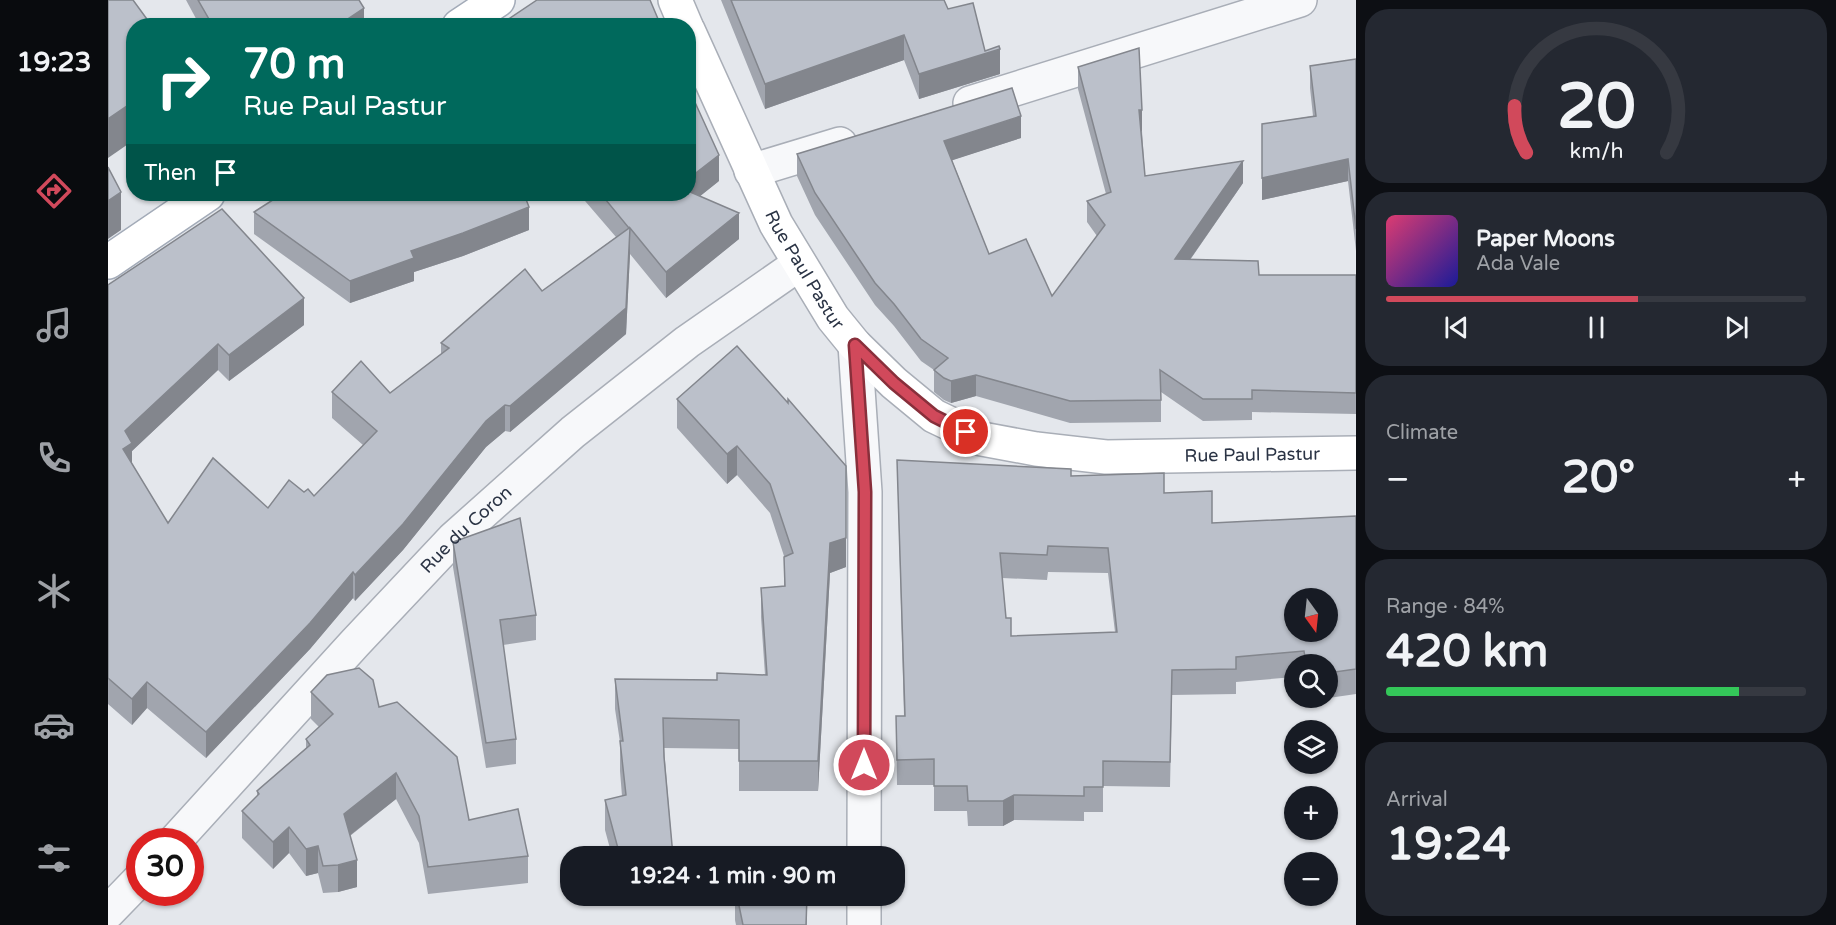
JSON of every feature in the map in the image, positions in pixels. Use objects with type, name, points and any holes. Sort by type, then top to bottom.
[{"type":"main road","points":[[471,18],[498,0]]},
{"type":"main road","points":[[675,0],[683,18]]},
{"type":"main road","name":"Rue Paul Pastur","points":[[696,48],[776,224],[832,318],[855,345],[894,383],[934,416],[982,440],[1106,457],[1356,453]]},
{"type":"main road","points":[[108,262],[198,201]]},
{"type":"street","points":[[945,111],[1300,0]]},
{"type":"street","points":[[751,171],[865,136]]},
{"type":"street","name":"Rue du Coron","points":[[187,828],[405,588],[453,539],[573,432],[687,342],[799,264]]},
{"type":"street","points":[[855,345],[865,492],[864,846]]},
{"type":"street","points":[[108,912],[126,893]]},
{"type":"street","points":[[864,906],[864,925]]},
{"type":"building","points":[[108,0],[133,0],[146,18],[126,18],[126,107],[108,119]]},
{"type":"building","points":[[198,0],[359,0],[364,8],[349,18],[208,18]]},
{"type":"building","points":[[537,0],[650,0],[658,18],[510,18]]},
{"type":"building","points":[[731,0],[944,0],[948,9],[973,3],[985,51],[999,46],[1000,49],[919,74],[904,35],[765,84]]},
{"type":"building","points":[[1139,48],[1142,110],[1139,110],[1145,176],[1243,161],[1175,259],[1258,261],[1259,275],[1356,275],[1356,393],[1252,390],[1252,399],[1203,399],[1160,370],[1161,400],[1070,401],[976,375],[951,381],[934,370],[948,358],[921,339],[875,283],[815,193],[797,154],[1012,88],[1021,116],[944,141],[989,254],[1026,239],[1052,296],[1105,225],[1087,201],[1111,192],[1078,67]]},
{"type":"building","points":[[1356,59],[1356,229],[1348,159],[1262,178],[1262,124],[1316,116],[1310,66]]},
{"type":"building","points":[[696,105],[719,155],[696,173]]},
{"type":"building","points":[[108,167],[121,192],[108,201]]},
{"type":"building","points":[[696,194],[739,213],[666,272],[630,228],[626,308],[510,406],[505,405],[486,421],[403,524],[355,575],[353,572],[310,623],[206,732],[147,682],[132,699],[108,678],[108,285],[222,209],[304,298],[229,355],[218,344],[125,431],[132,443],[123,449],[168,523],[213,458],[268,508],[289,480],[304,492],[308,489],[314,496],[377,431],[332,392],[361,361],[390,393],[449,348],[441,343],[525,269],[542,291],[629,228],[607,201],[696,201]]},
{"type":"building","points":[[271,201],[527,201],[529,207],[411,251],[414,258],[350,281],[254,212]]},
{"type":"building","points":[[737,346],[788,403],[788,399],[846,466],[846,538],[830,543],[818,761],[739,761],[739,720],[663,718],[672,846],[617,846],[605,800],[626,795],[620,741],[623,741],[615,679],[717,680],[717,673],[767,675],[761,588],[785,586],[784,557],[793,553],[770,484],[737,446],[727,454],[677,399]]},
{"type":"building","points":[[897,460],[1071,469],[1071,476],[1164,473],[1164,493],[1212,491],[1212,523],[1356,516],[1356,669],[1338,672],[1338,654],[1304,654],[1304,651],[1236,657],[1236,669],[1172,670],[1170,762],[1103,761],[1103,787],[1084,787],[1084,796],[1014,795],[1003,801],[968,801],[967,786],[934,786],[934,759],[897,760],[896,716],[905,716]],"holes":[[[1048,546],[1108,548],[1117,632],[1011,636],[1011,618],[1006,618],[1000,553],[1047,555]]]},
{"type":"building","points":[[520,518],[536,615],[500,620],[516,739],[486,743],[453,542]]},
{"type":"building","points":[[359,668],[373,680],[379,707],[397,702],[457,757],[469,820],[518,809],[528,856],[428,867],[419,816],[396,773],[344,814],[357,860],[338,865],[323,866],[318,846],[306,849],[289,827],[273,842],[242,811],[259,794],[257,791],[310,745],[306,739],[333,714],[311,692],[327,675]]},
{"type":"building","points":[[739,906],[807,906],[806,925],[743,925]]},
{"type":"route","points":[[864,765],[865,492],[855,345],[894,383],[934,416],[966,432]]}]
